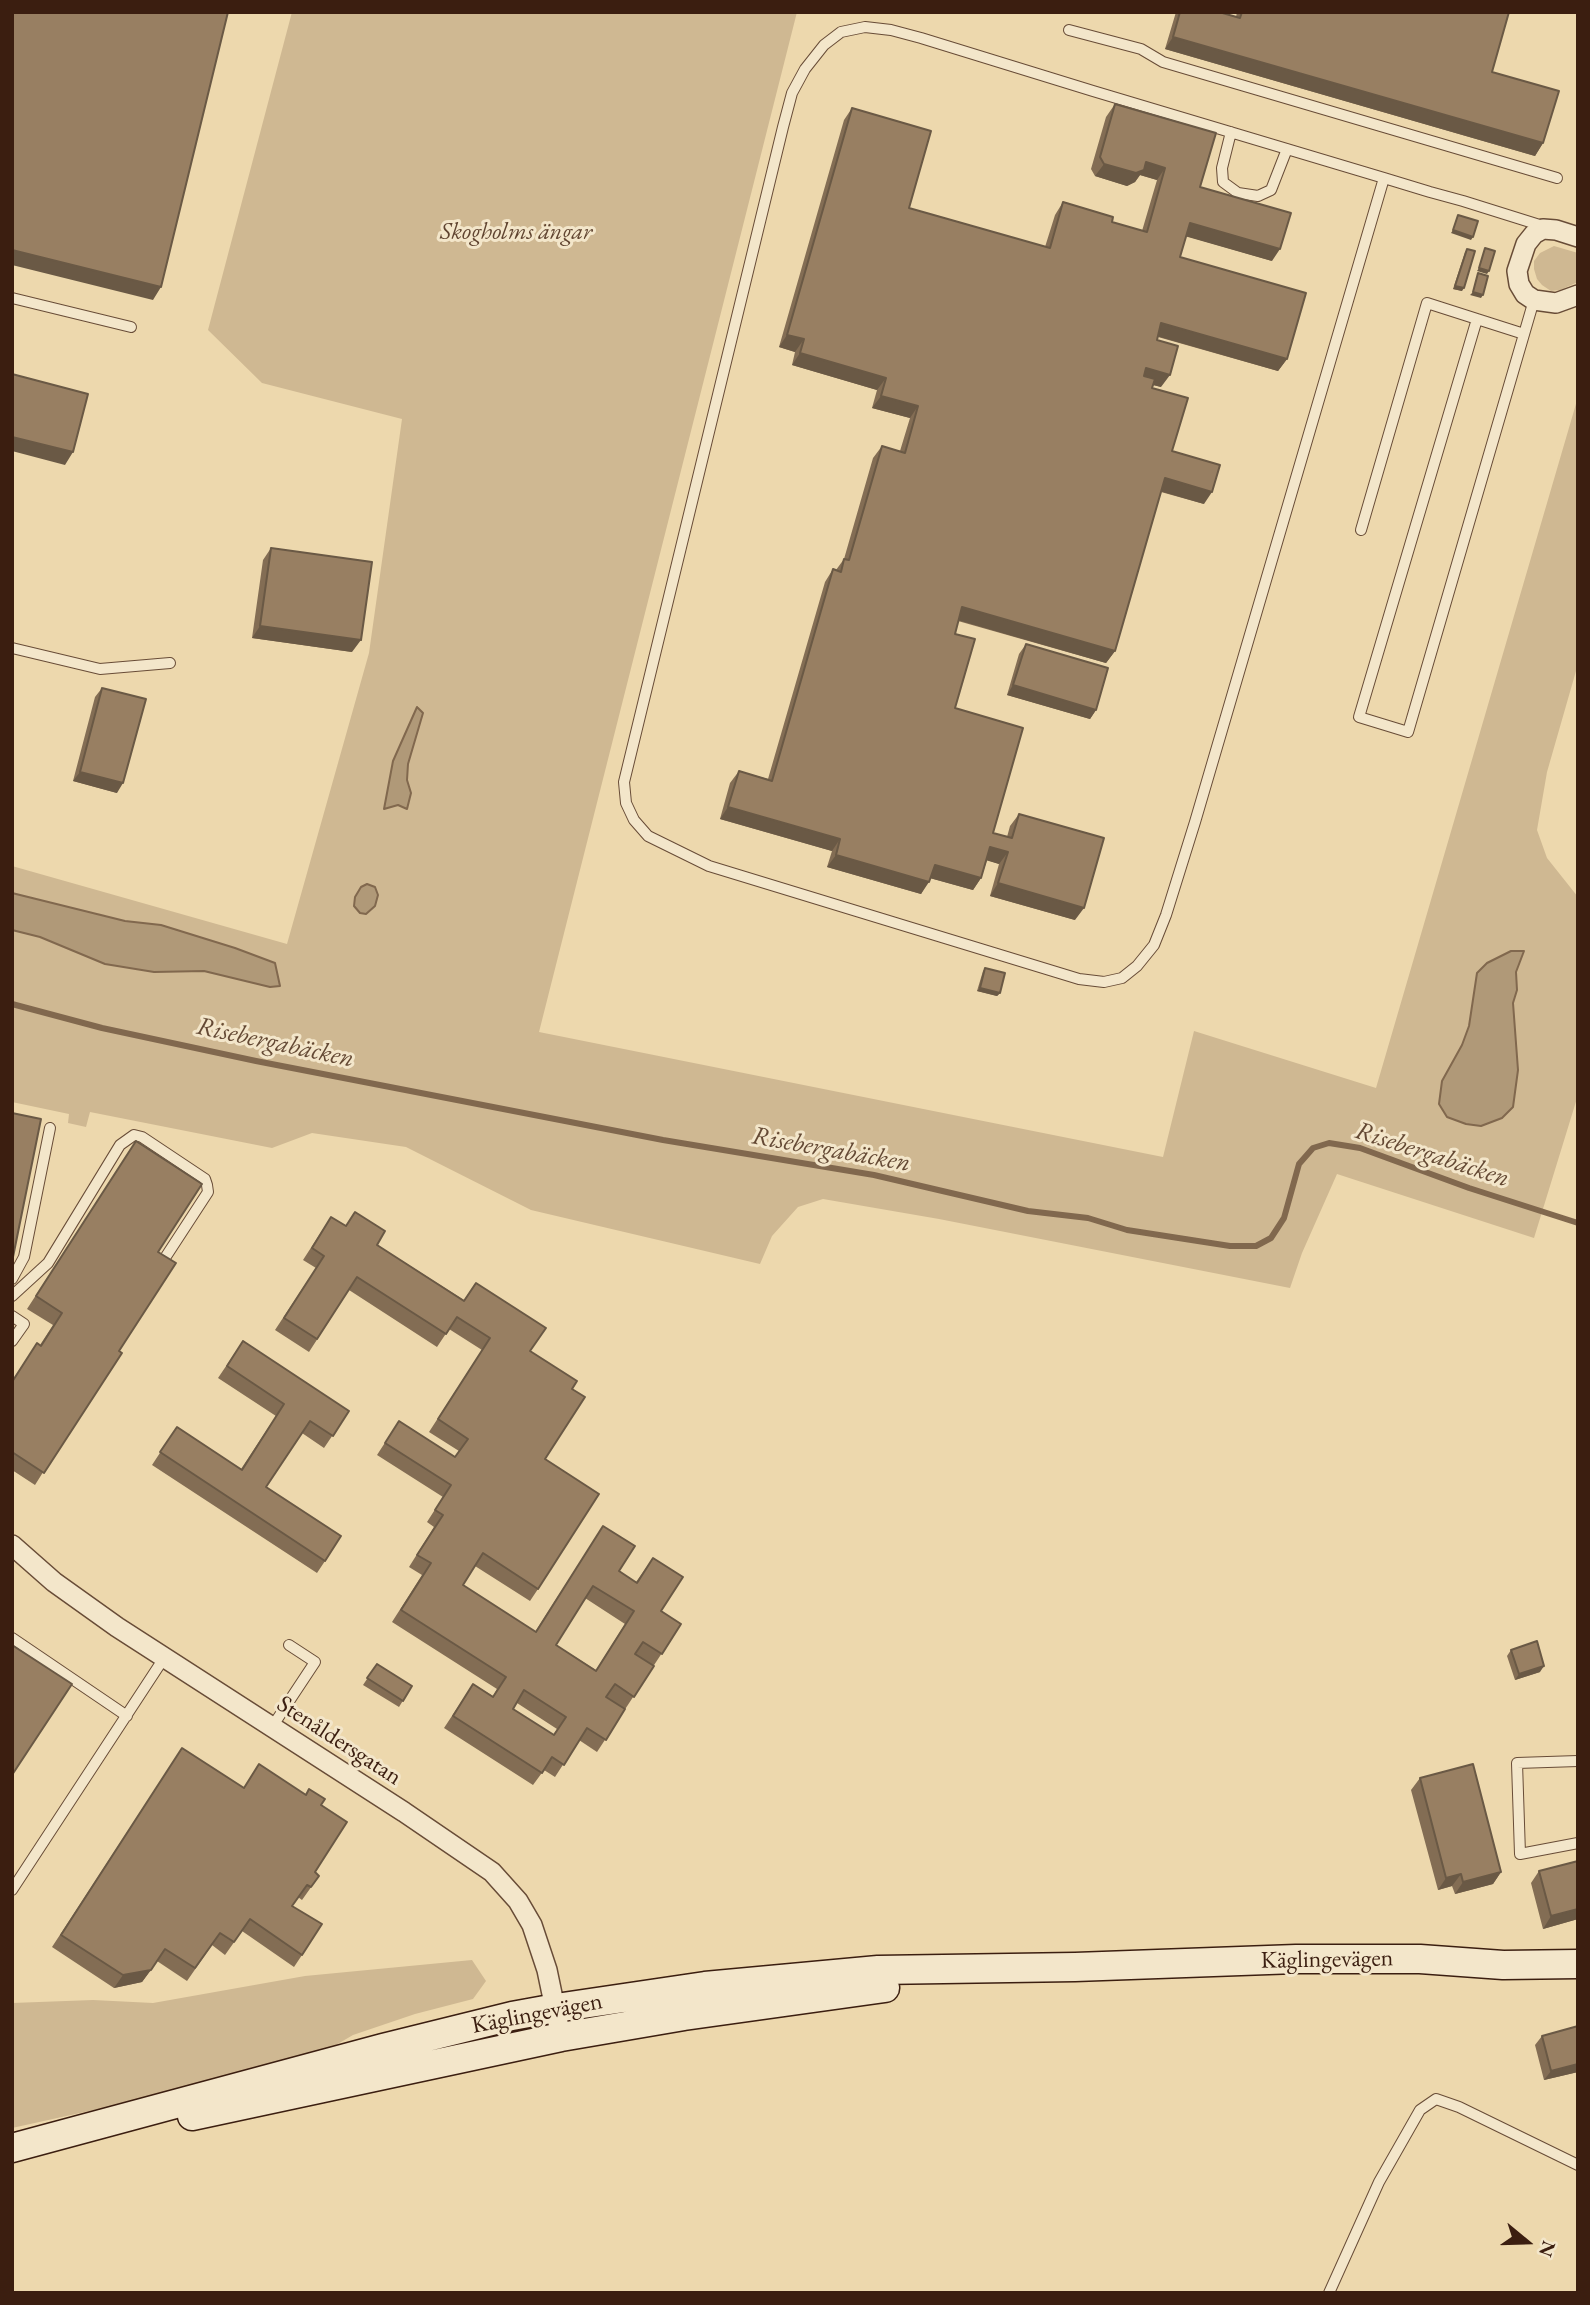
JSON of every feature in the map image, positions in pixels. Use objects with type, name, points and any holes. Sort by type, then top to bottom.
[{"type":"main road","name":"Käglingevägen","points":[[12,2149],[383,2048],[556,2008],[705,1986],[877,1970],[1076,1967],[1296,1959],[1420,1959],[1503,1965],[1578,1964]]},
{"type":"main road","name":"Käglingevägen","points":[[12,2149],[244,2106],[561,2038],[684,2016],[877,1988],[1076,1967]]},
{"type":"street","points":[[1578,237],[1543,229],[1534,234],[1520,257],[1517,271],[1519,284],[1525,294],[1534,300],[1556,303],[1578,295]]},
{"type":"street","name":"Stenåldersgatan","points":[[12,1545],[54,1582],[164,1658],[492,1872],[518,1901],[532,1924],[540,1945],[561,2038]]},
{"type":"lane","points":[[1384,178],[1166,915],[1154,945],[1137,966],[1122,978],[1113,981],[1079,979],[709,866],[648,836],[634,820],[626,803],[624,782],[792,93],[805,69],[824,45],[841,32],[865,27],[891,30],[1384,178],[1556,230]]},
{"type":"lane","points":[[1069,30],[1140,49],[1163,62],[1558,178]]},
{"type":"lane","points":[[1231,132],[1222,168],[1223,183],[1238,193],[1258,196],[1271,190],[1287,149]]},
{"type":"lane","points":[[12,298],[131,327]]},
{"type":"lane","points":[[1477,319],[1359,717],[1408,732],[1534,300]]},
{"type":"lane","points":[[1361,530],[1427,303],[1524,334]]},
{"type":"lane","points":[[12,648],[100,669],[170,663]]},
{"type":"lane","points":[[12,1279],[24,1257],[50,1128]]},
{"type":"lane","points":[[12,1296],[48,1263],[120,1144],[134,1135],[142,1137],[205,1179],[207,1185],[208,1192],[163,1261]]},
{"type":"lane","points":[[12,1316],[24,1324],[12,1340]]},
{"type":"lane","points":[[12,1638],[127,1716]]},
{"type":"lane","points":[[272,1727],[315,1662],[289,1645]]},
{"type":"lane","points":[[12,1890],[164,1658]]},
{"type":"lane","points":[[1578,1761],[1517,1763],[1520,1854],[1578,1843]]},
{"type":"lane","points":[[1329,2293],[1379,2182],[1420,2110],[1436,2099],[1459,2107],[1578,2165]]},
{"type":"green space","name":"Skogholms ängar","points":[[292,12],[797,12],[539,1032],[1163,1157],[1194,1031],[1376,1088],[1578,397],[1578,664],[1547,772],[1537,830],[1547,858],[1578,897],[1578,1095],[1534,1238],[1337,1174],[1302,1253],[1290,1288],[823,1199],[798,1207],[772,1236],[760,1264],[531,1210],[406,1147],[312,1133],[272,1148],[90,1112],[86,1127],[68,1123],[69,1114],[12,1102],[12,866],[287,944],[369,653],[402,419],[262,383],[208,330]]},
{"type":"green space","points":[[1554,246],[1578,253],[1578,282],[1551,291],[1537,279],[1534,261],[1540,253]]},
{"type":"green space","points":[[472,1960],[486,1981],[473,1999],[415,2014],[353,2035],[329,2049],[189,2089],[12,2128],[12,2003],[93,2000],[153,2003],[305,1976]]},
{"type":"shaded area","points":[[417,707],[423,713],[408,764],[407,780],[411,793],[407,809],[398,805],[384,809],[393,761]]},
{"type":"shaded area","points":[[367,884],[375,887],[378,895],[375,906],[366,914],[360,913],[354,906],[355,897],[361,887]]},
{"type":"shaded area","points":[[12,893],[125,921],[161,925],[235,948],[275,963],[280,986],[270,987],[204,971],[154,972],[105,964],[40,937],[12,930]]},
{"type":"shaded area","points":[[1511,951],[1524,951],[1516,972],[1517,990],[1513,1003],[1518,1070],[1513,1107],[1502,1118],[1481,1126],[1466,1124],[1447,1117],[1439,1104],[1442,1081],[1469,1026],[1477,973],[1487,963]]},
{"type":"building","points":[[12,12],[228,12],[161,287],[12,250]]},
{"type":"building","points":[[1180,12],[1219,12],[1240,18],[1242,12],[1509,12],[1492,72],[1559,91],[1543,143],[1173,37]]},
{"type":"building","points":[[1115,104],[1216,133],[1200,187],[1291,213],[1280,249],[1190,223],[1180,257],[1306,293],[1287,359],[1161,323],[1157,340],[1178,346],[1170,375],[1146,368],[1144,376],[1155,379],[1152,388],[1188,398],[1172,451],[1220,465],[1212,492],[1165,478],[1115,651],[962,607],[955,634],[975,639],[955,708],[1023,728],[993,833],[1012,838],[1019,814],[1104,838],[1084,908],[998,883],[1008,852],[990,847],[981,878],[935,865],[929,882],[836,855],[840,839],[728,807],[739,771],[772,781],[833,569],[841,572],[844,559],[849,560],[882,446],[905,453],[918,406],[881,396],[886,378],[800,353],[804,339],[787,335],[852,108],[931,131],[909,208],[1050,248],[1063,202],[1113,217],[1112,222],[1147,232],[1165,168],[1146,162],[1144,170],[1136,173],[1104,164],[1100,157]]},
{"type":"building","points":[[1458,215],[1478,221],[1473,237],[1453,230]]},
{"type":"building","points":[[1485,248],[1495,251],[1489,271],[1479,268]]},
{"type":"building","points":[[1467,249],[1475,251],[1464,288],[1455,286]]},
{"type":"building","points":[[1478,273],[1488,276],[1483,295],[1473,292]]},
{"type":"building","points":[[12,374],[88,394],[73,452],[12,437]]},
{"type":"building","points":[[271,548],[372,562],[361,640],[260,626]]},
{"type":"building","points":[[1026,644],[1108,668],[1096,710],[1013,685]]},
{"type":"building","points":[[102,688],[146,699],[123,783],[80,772]]},
{"type":"building","points":[[985,968],[1005,973],[1000,993],[980,988]]},
{"type":"building","points":[[12,1113],[41,1119],[13,1257],[12,1257]]},
{"type":"building","points":[[136,1141],[202,1184],[158,1252],[176,1263],[119,1351],[122,1353],[44,1473],[12,1452],[12,1382],[37,1343],[41,1346],[62,1313],[36,1296]]},
{"type":"building","points":[[355,1212],[385,1231],[377,1245],[464,1301],[476,1283],[546,1328],[530,1351],[577,1381],[572,1389],[585,1397],[545,1459],[599,1494],[538,1589],[483,1553],[463,1585],[536,1632],[603,1526],[635,1546],[619,1571],[637,1583],[653,1558],[683,1577],[661,1611],[681,1624],[662,1654],[643,1642],[635,1654],[654,1666],[634,1697],[615,1684],[606,1697],[625,1709],[606,1740],[587,1728],[564,1765],[552,1757],[542,1773],[453,1716],[473,1684],[493,1697],[506,1677],[401,1610],[431,1563],[417,1555],[443,1515],[435,1510],[451,1485],[385,1443],[399,1421],[455,1457],[468,1439],[438,1419],[490,1338],[457,1317],[446,1334],[357,1277],[317,1339],[284,1318],[324,1256],[312,1248],[331,1217],[346,1226]],"holes":[[[593,1586],[634,1611],[596,1671],[556,1645]],[[524,1690],[566,1717],[554,1735],[513,1709]]]},
{"type":"building","points":[[243,1341],[349,1411],[333,1436],[310,1421],[266,1487],[341,1536],[325,1561],[160,1452],[177,1427],[242,1470],[284,1404],[227,1366]]},
{"type":"building","points":[[1537,1641],[1544,1666],[1519,1674],[1511,1650]]},
{"type":"building","points":[[12,1645],[72,1684],[12,1775]]},
{"type":"building","points":[[377,1664],[412,1686],[403,1701],[367,1678]]},
{"type":"building","points":[[182,1748],[244,1788],[259,1764],[306,1795],[309,1789],[325,1799],[321,1805],[347,1822],[315,1872],[319,1876],[311,1887],[307,1885],[292,1906],[322,1924],[302,1955],[250,1919],[234,1942],[220,1933],[195,1968],[165,1949],[151,1970],[123,1975],[61,1935]]},
{"type":"building","points":[[1473,1764],[1501,1872],[1463,1882],[1461,1874],[1446,1878],[1420,1778]]},
{"type":"building","points":[[1578,1861],[1578,1909],[1551,1916],[1539,1871]]},
{"type":"building","points":[[1578,2026],[1578,2064],[1551,2071],[1542,2036]]},
{"type":"waterway","name":"Risebergabäcken","points":[[12,1004],[102,1028],[256,1061],[663,1140],[874,1175],[1028,1211],[1088,1218],[1127,1230],[1230,1246],[1256,1246],[1271,1238],[1284,1218],[1299,1164],[1313,1148],[1329,1143],[1360,1148],[1469,1188],[1578,1223]]}]
